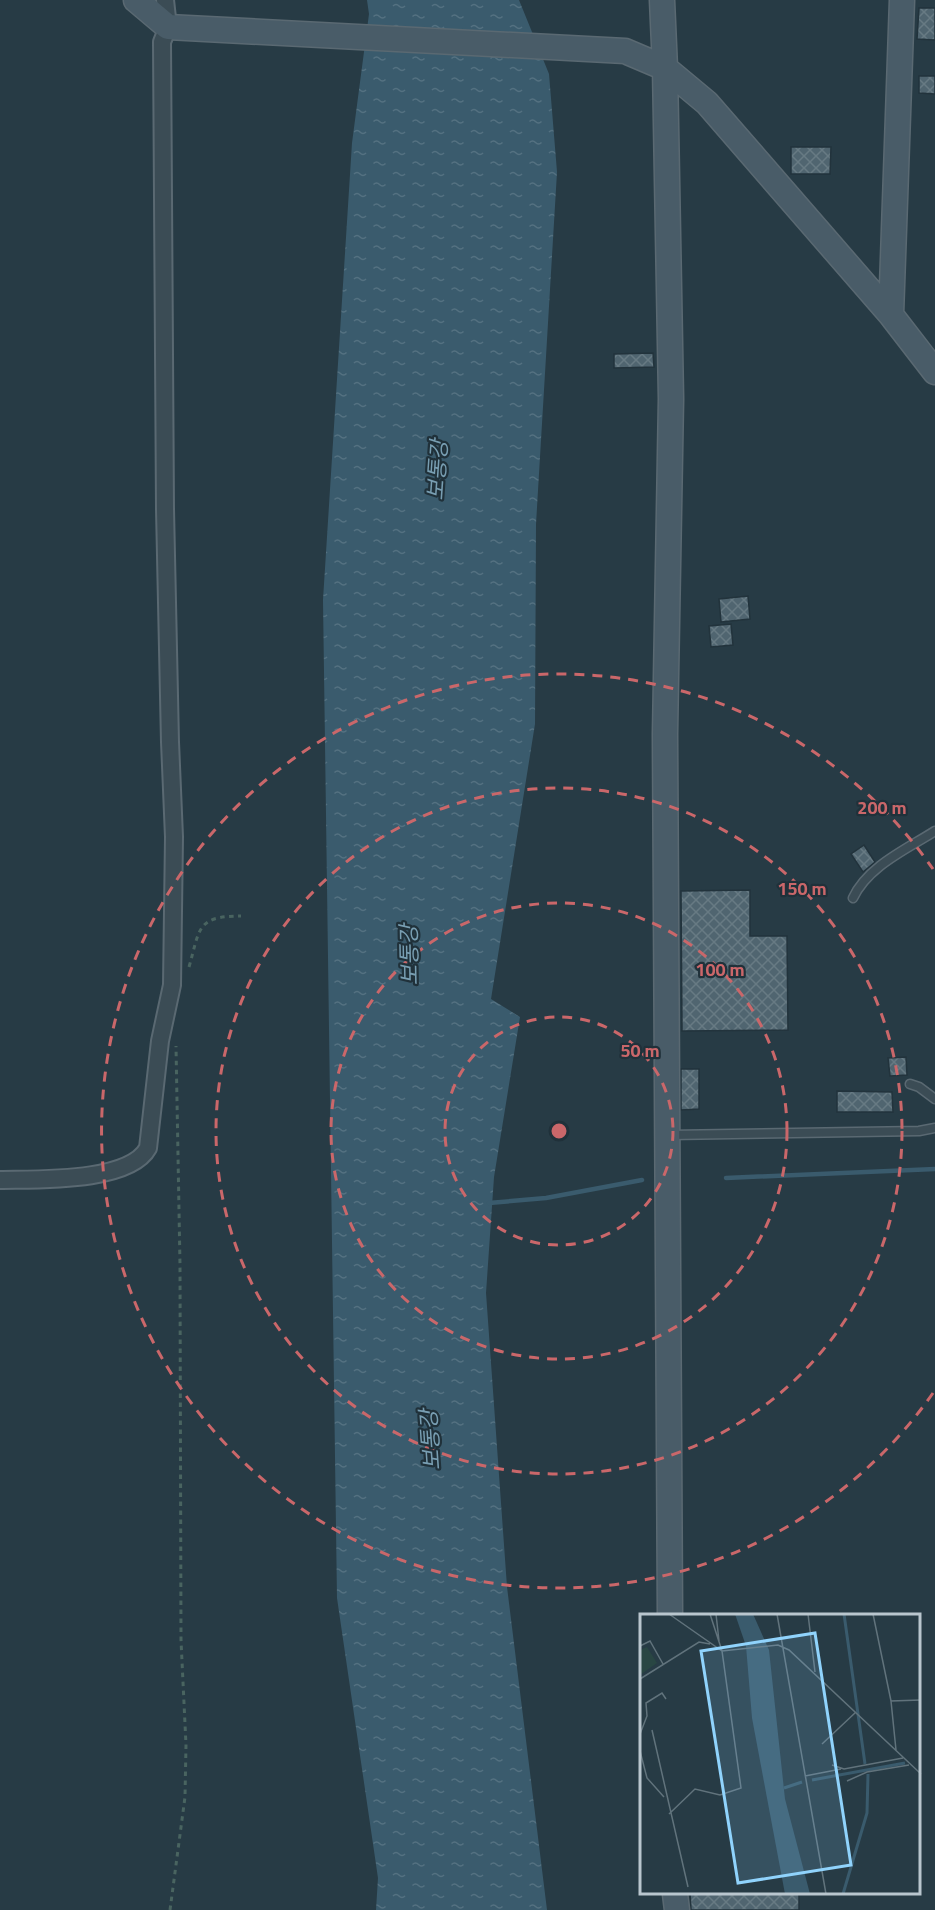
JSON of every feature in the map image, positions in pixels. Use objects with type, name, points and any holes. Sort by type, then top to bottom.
[{"type":"main road","points":[[136,0],[168,27],[625,51],[665,68],[707,103],[891,315],[935,372]]},
{"type":"main road","points":[[662,0],[671,399],[664,734],[670,1614]]},
{"type":"main road","points":[[891,315],[902,0]]},
{"type":"main road","points":[[675,1895],[676,1910]]},
{"type":"street","points":[[0,1180],[89,1175],[119,1168],[145,1154],[148,1148],[160,1041],[172,985],[174,837],[166,563],[162,42],[168,27],[165,0]]},
{"type":"lane","points":[[853,898],[863,883],[883,864],[935,831]]},
{"type":"lane","points":[[910,1084],[919,1087],[935,1099]]},
{"type":"lane","points":[[667,1135],[793,1131],[919,1131],[935,1128]]},
{"type":"path","points":[[187,974],[201,928],[207,921],[219,916],[241,916]]},
{"type":"path","points":[[170,1910],[185,1797],[186,1745],[181,1640],[180,1265],[176,1043]]},
{"type":"water","name":"보통강","points":[[367,0],[519,0],[549,74],[557,172],[536,524],[535,724],[491,999],[520,1017],[494,1177],[486,1293],[507,1587],[547,1910],[376,1910],[378,1878],[337,1598],[323,600],[352,143],[369,14]]},
{"type":"building","points":[[919,8],[935,8],[935,40],[917,39]]},
{"type":"building","points":[[919,76],[935,76],[935,94],[919,93]]},
{"type":"building","points":[[791,147],[831,147],[830,174],[791,174]]},
{"type":"building","points":[[653,353],[654,367],[614,368],[614,354]]},
{"type":"building","points":[[748,596],[750,619],[721,622],[719,599]]},
{"type":"building","points":[[731,624],[733,645],[711,647],[709,626]]},
{"type":"building","points":[[864,845],[875,862],[863,872],[851,854]]},
{"type":"building","points":[[750,890],[750,936],[787,936],[788,1030],[682,1031],[681,891]]},
{"type":"building","points":[[906,1057],[907,1075],[890,1076],[888,1058]]},
{"type":"building","points":[[681,1069],[699,1069],[699,1109],[681,1110]]},
{"type":"building","points":[[837,1091],[892,1092],[893,1112],[837,1112]]},
{"type":"building","points":[[690,1895],[799,1895],[799,1910],[691,1910]]},
{"type":"waterway","points":[[726,1178],[935,1169]]},
{"type":"waterway","points":[[489,1203],[546,1198],[642,1180]]}]
